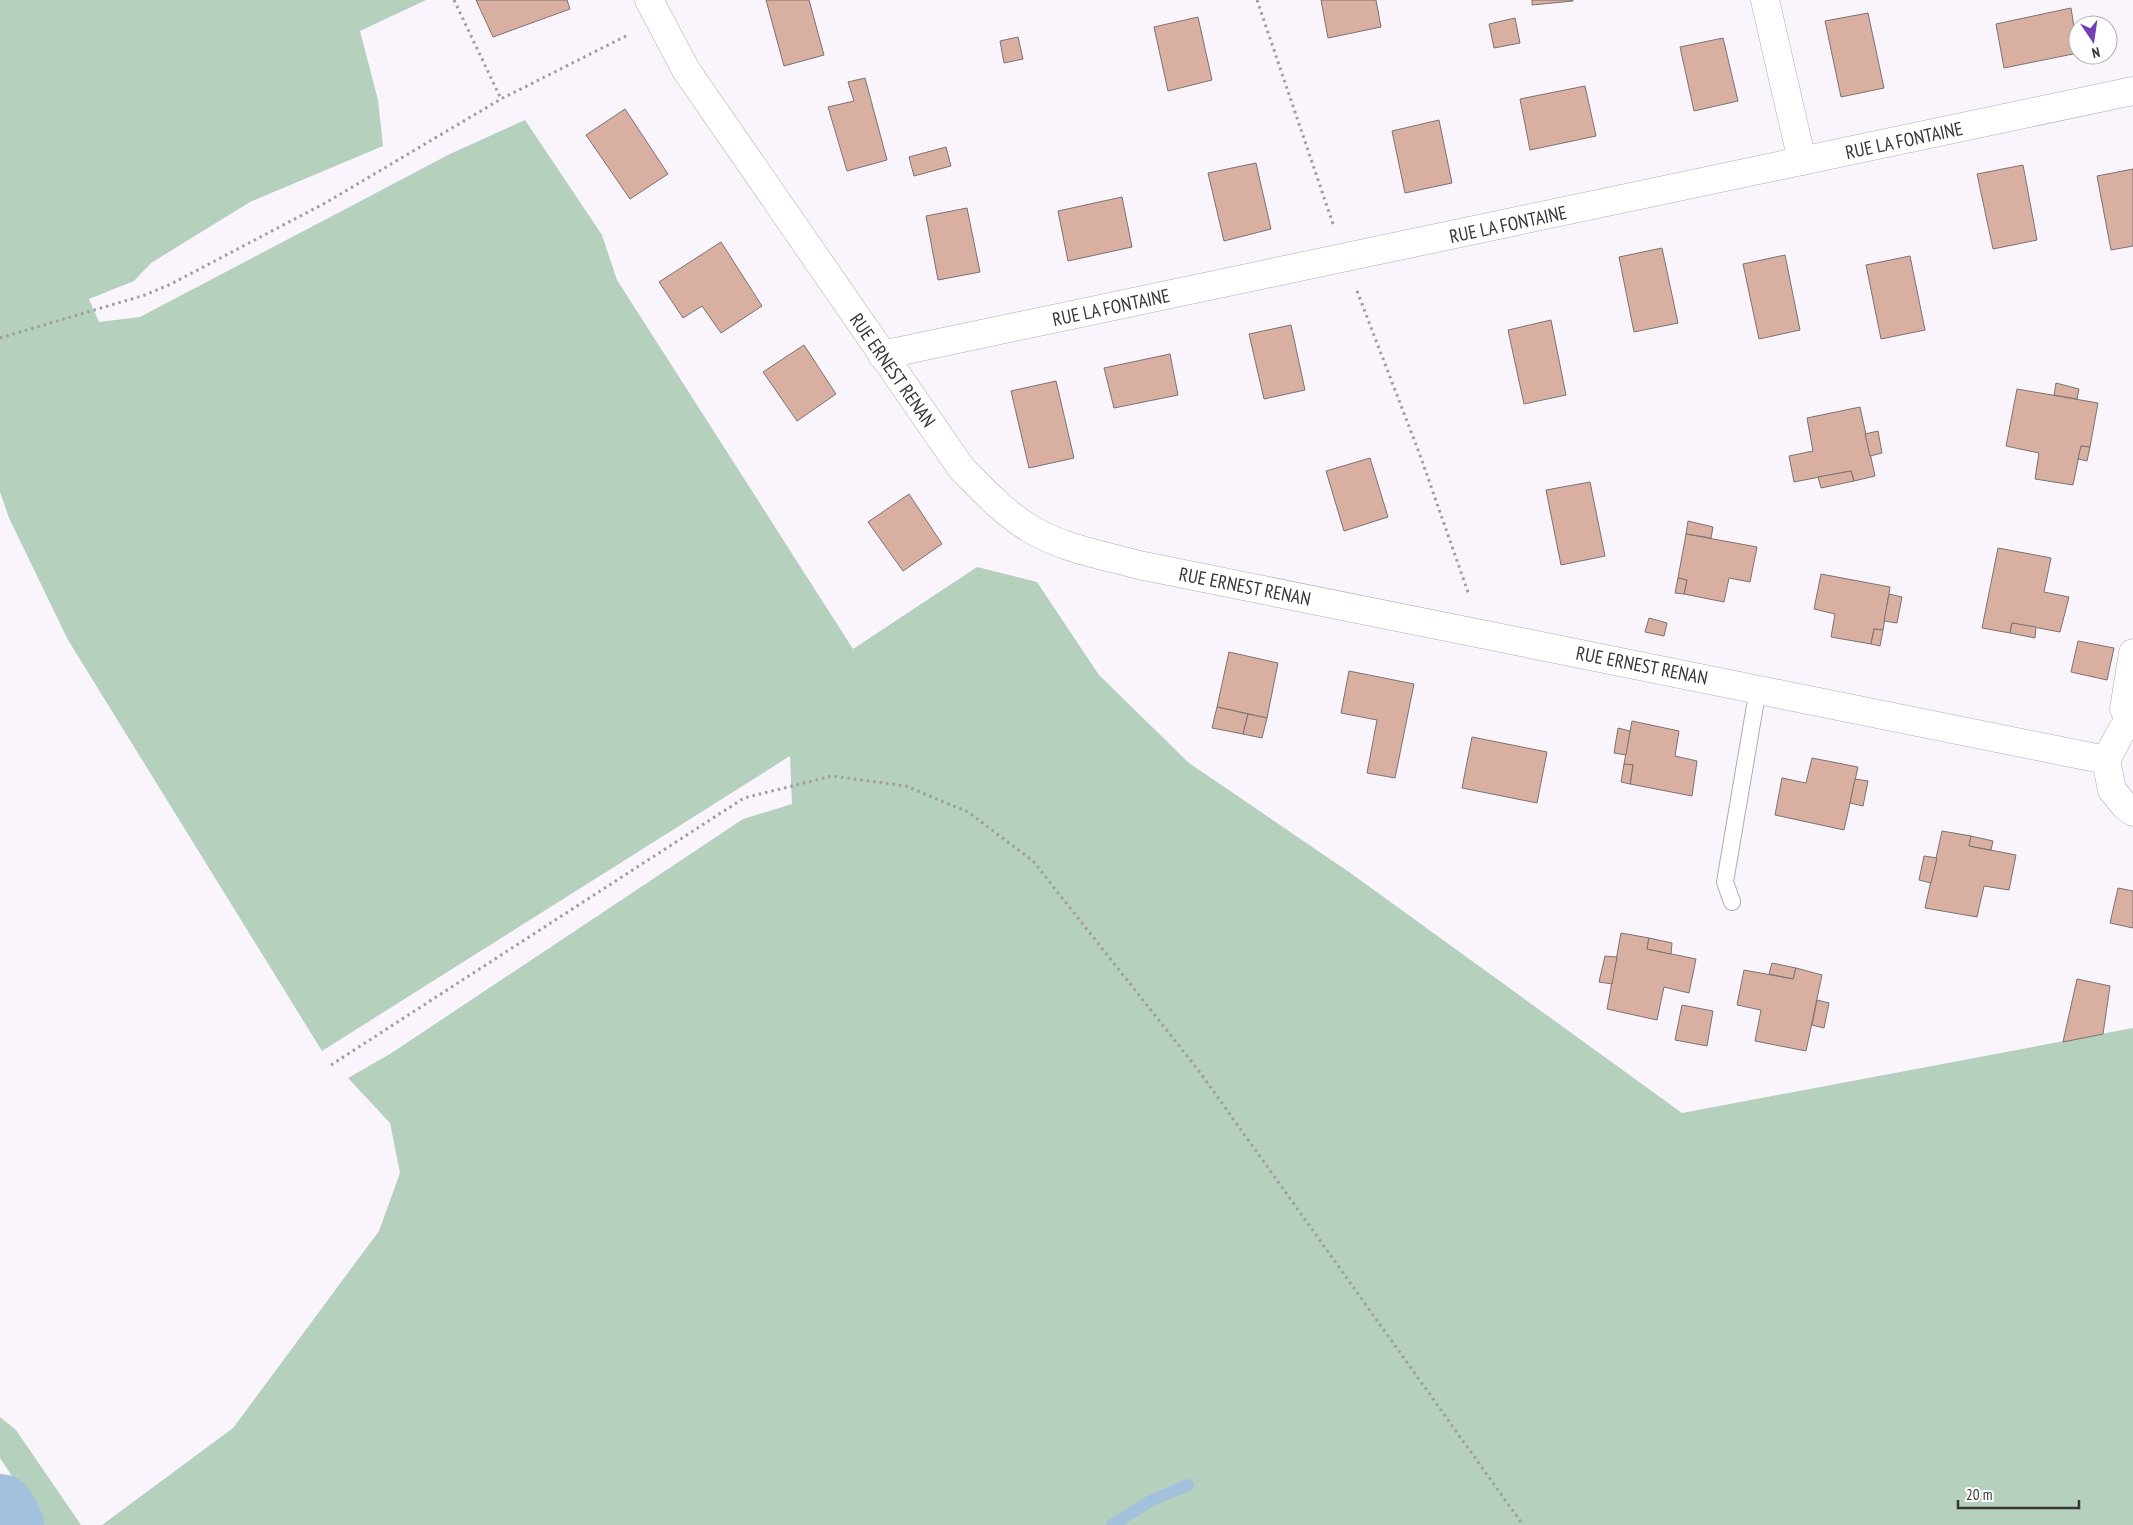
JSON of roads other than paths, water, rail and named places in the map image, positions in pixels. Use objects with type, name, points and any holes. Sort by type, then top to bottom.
[{"type":"street","points":[[1765,0],[1802,161]]},
{"type":"street","name":"RUE ERNEST RENAN","points":[[653,10],[686,70],[962,469],[996,503],[1030,528],[1071,546],[1139,565],[1758,688],[2106,760]]},
{"type":"street","name":"RUE LA FONTAINE","points":[[882,355],[2133,91]]},
{"type":"street","points":[[2133,653],[2124,709],[2132,719],[2122,730],[2106,760],[2112,790],[2125,806],[2133,812]]},
{"type":"lane","points":[[1732,902],[1726,882],[1758,688]]},
{"type":"waterway","points":[[1112,1525],[1152,1500],[1188,1485]]},
{"type":"waterway","points":[[0,1510],[8,1525]]}]
